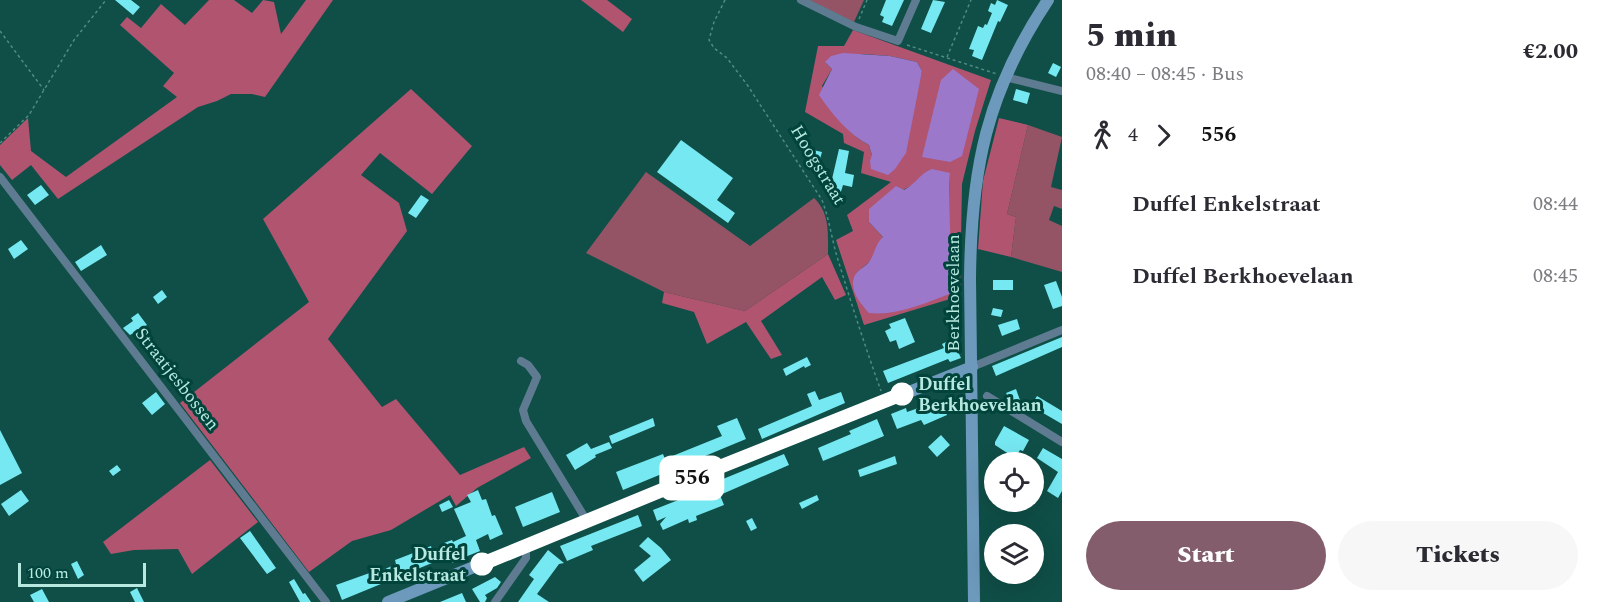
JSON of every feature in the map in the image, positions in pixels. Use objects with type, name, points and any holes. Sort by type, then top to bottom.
[{"type":"street","points":[[801,0],[856,27],[898,41],[916,0]]},
{"type":"street","name":"Berkhoevelaan","points":[[974,602],[970,230],[975,183],[985,134],[1005,77],[1019,47],[1048,0]]},
{"type":"street","points":[[1005,77],[1062,92]]},
{"type":"street","name":"Straatjesbossen","points":[[0,177],[326,602]]},
{"type":"street","points":[[388,602],[1062,330]]},
{"type":"street","points":[[520,361],[528,365],[537,377],[523,410],[526,421],[586,521]]},
{"type":"street","points":[[987,396],[1062,442]]},
{"type":"street","points":[[495,602],[526,558],[526,546]]},
{"type":"path","points":[[0,143],[29,115],[74,40],[106,0]]},
{"type":"path","name":"Hoogstraat","points":[[725,0],[714,22],[710,40],[714,48],[728,58],[748,86],[822,201],[829,218],[832,241],[839,265],[885,401]]},
{"type":"path","points":[[856,27],[867,0]]},
{"type":"path","points":[[947,58],[971,0]]},
{"type":"path","points":[[0,31],[44,91]]},
{"type":"path","points":[[898,41],[1005,77]]},
{"type":"shaded area","points":[[209,0],[234,0],[252,13],[263,0],[274,2],[281,34],[306,0],[333,0],[265,97],[252,94],[231,94],[198,107],[58,199],[31,165],[12,180],[0,165],[0,145],[28,118],[31,151],[66,177],[177,97],[163,86],[174,73],[120,25],[127,17],[141,28],[161,4],[185,25]]},
{"type":"shaded area","points":[[581,0],[607,0],[632,19],[623,32]]},
{"type":"shaded area","points":[[809,0],[864,0],[854,22]]},
{"type":"shaded area","points":[[853,30],[991,80],[962,184],[960,296],[864,325],[836,240],[853,231],[847,215],[891,182],[861,173],[864,152],[844,143],[843,134],[805,112],[818,46],[844,46]],"holes":[[[863,54],[890,56],[917,62],[922,71],[916,96],[872,155],[869,145],[853,134],[841,120],[822,86],[832,69],[826,63]],[[950,173],[949,194],[871,261],[883,237],[869,222],[903,190],[916,183]]]},
{"type":"shaded area","points":[[843,53],[890,56],[917,62],[922,71],[906,153],[888,175],[871,169],[872,155],[869,145],[841,123],[819,95],[832,69],[825,62],[831,56]]},
{"type":"shaded area","points":[[953,69],[979,89],[962,156],[950,162],[922,157],[941,80]]},
{"type":"shaded area","points":[[411,89],[472,146],[432,194],[380,153],[361,175],[399,203],[407,231],[328,339],[382,407],[396,399],[460,475],[524,447],[531,458],[477,488],[456,506],[450,495],[391,530],[352,541],[309,572],[180,403],[309,302],[263,219]]},
{"type":"shaded area","points":[[999,118],[1028,125],[1007,214],[1016,217],[1011,257],[978,249],[983,181]]},
{"type":"shaded area","points":[[1028,125],[1062,137],[1051,187],[1062,190],[1062,209],[1054,206],[1049,220],[1062,226],[1062,272],[1011,257],[1016,217],[1007,214]]},
{"type":"shaded area","points":[[932,169],[950,173],[952,293],[901,311],[869,313],[854,291],[853,280],[855,275],[869,262],[883,237],[869,222],[869,209],[896,186],[904,190]]},
{"type":"shaded area","points":[[646,172],[750,246],[814,198],[825,217],[828,231],[828,254],[745,311],[664,292],[586,253]]},
{"type":"shaded area","points":[[828,254],[846,295],[835,300],[822,277],[761,321],[782,355],[771,359],[746,322],[707,344],[694,312],[662,303],[664,292],[745,311]]},
{"type":"shaded area","points":[[210,460],[258,522],[192,574],[178,549],[134,550],[111,554],[103,542]]},
{"type":"building","points":[[115,0],[131,0],[140,7],[133,15]]},
{"type":"building","points":[[886,0],[904,0],[892,26],[882,22],[884,17],[880,15]]},
{"type":"building","points":[[933,0],[945,2],[931,33],[921,29]]},
{"type":"building","points":[[997,0],[1008,5],[1000,22],[998,21],[982,60],[972,56],[974,50],[969,49],[978,26],[983,28],[985,24],[987,25],[992,13],[988,11],[991,3],[995,5]]},
{"type":"building","points":[[1053,63],[1061,67],[1056,77],[1048,73]]},
{"type":"building","points":[[1016,89],[1030,93],[1027,104],[1013,100]]},
{"type":"building","points":[[681,140],[733,178],[717,200],[735,213],[728,223],[657,172]]},
{"type":"building","points":[[809,149],[822,152],[818,166],[805,162]]},
{"type":"building","points":[[839,149],[849,151],[845,173],[854,175],[852,187],[843,185],[840,195],[829,192]]},
{"type":"building","points":[[41,185],[49,195],[35,205],[27,195]]},
{"type":"building","points":[[421,195],[429,200],[416,218],[408,213]]},
{"type":"building","points":[[21,240],[28,249],[14,259],[8,249]]},
{"type":"building","points":[[101,245],[107,255],[81,271],[75,262]]},
{"type":"building","points":[[993,280],[1013,280],[1013,290],[993,290]]},
{"type":"building","points":[[1056,281],[1062,297],[1062,306],[1053,309],[1044,285]]},
{"type":"building","points":[[162,290],[167,297],[158,304],[153,297]]},
{"type":"building","points":[[993,308],[1003,310],[1001,317],[991,315]]},
{"type":"building","points":[[138,313],[147,325],[130,335],[123,328],[133,321],[131,318]]},
{"type":"building","points":[[905,318],[915,342],[899,349],[896,340],[890,342],[885,331],[891,328],[889,324]]},
{"type":"building","points":[[1017,319],[1020,329],[1002,336],[998,325]]},
{"type":"building","points":[[1062,337],[1062,347],[996,376],[992,366]]},
{"type":"building","points":[[952,339],[961,358],[950,362],[948,359],[888,383],[883,371],[944,348],[942,344]]},
{"type":"building","points":[[807,357],[811,365],[805,368],[804,366],[786,376],[783,369]]},
{"type":"building","points":[[1016,389],[1021,403],[1016,406],[1011,403],[1006,393]]},
{"type":"building","points":[[815,391],[819,400],[841,392],[845,403],[762,439],[758,429],[812,406],[807,394]]},
{"type":"building","points":[[156,392],[165,404],[152,415],[142,403]]},
{"type":"building","points":[[1037,396],[1062,411],[1062,424],[1031,406]]},
{"type":"building","points":[[941,400],[947,415],[924,425],[921,420],[897,429],[891,414],[906,408],[907,412]]},
{"type":"building","points":[[653,418],[655,426],[612,444],[609,436]]},
{"type":"building","points":[[737,418],[746,439],[623,490],[616,472],[663,454],[665,459],[722,436],[717,426]]},
{"type":"building","points":[[877,419],[884,436],[823,461],[818,448],[851,434],[849,431]]},
{"type":"building","points":[[1004,426],[1029,440],[1023,451],[1019,452],[1006,452],[995,445]]},
{"type":"building","points":[[0,430],[22,473],[0,485]]},
{"type":"building","points":[[941,435],[950,445],[937,457],[928,447]]},
{"type":"building","points":[[609,442],[612,448],[595,455],[596,457],[575,470],[566,455],[587,443],[591,449]]},
{"type":"building","points":[[1043,448],[1062,459],[1062,491],[1058,498],[1047,491],[1058,472],[1044,463],[1044,452],[1041,452]]},
{"type":"building","points":[[784,454],[789,465],[720,495],[724,505],[696,516],[697,520],[689,523],[688,519],[663,530],[660,524],[666,517],[657,521],[653,510],[724,482],[723,479]]},
{"type":"building","points":[[895,456],[897,464],[860,477],[858,470]]},
{"type":"building","points":[[117,465],[121,470],[113,476],[109,471]]},
{"type":"building","points":[[21,490],[29,501],[9,516],[1,504]]},
{"type":"building","points":[[478,490],[482,500],[486,499],[492,516],[495,515],[503,534],[490,540],[488,534],[476,540],[480,551],[452,563],[449,556],[342,600],[336,585],[378,570],[381,571],[396,564],[395,560],[431,546],[432,550],[445,545],[444,543],[466,536],[454,509],[471,502],[467,495]]},
{"type":"building","points":[[552,492],[560,512],[523,527],[515,507]]},
{"type":"building","points":[[817,495],[819,500],[802,509],[799,503]]},
{"type":"building","points":[[449,500],[453,507],[442,512],[439,505]]},
{"type":"building","points":[[638,515],[642,526],[591,546],[593,550],[567,561],[560,546]]},
{"type":"building","points":[[752,518],[757,528],[751,531],[746,521]]},
{"type":"building","points":[[250,531],[276,568],[267,574],[240,538]]},
{"type":"building","points":[[648,537],[671,560],[643,582],[634,570],[651,556],[639,546]]},
{"type":"building","points":[[548,550],[564,563],[559,564],[537,594],[549,602],[518,602],[534,579],[529,575]]},
{"type":"building","points":[[77,561],[84,575],[78,579],[71,564]]},
{"type":"building","points":[[495,577],[501,582],[497,588],[485,595],[487,598],[485,602],[480,602],[472,589]]},
{"type":"building","points":[[294,579],[311,602],[300,602],[289,582]]},
{"type":"building","points":[[137,588],[144,602],[135,602],[130,592]]},
{"type":"building","points":[[42,589],[49,602],[34,602],[30,595]]},
{"type":"building","points":[[462,593],[466,602],[440,602]]},
{"type":"bus line","name":"556","points":[[482,564],[902,394]]},
{"type":"place","name":"Duffel Berkhoevelaan","points":[[902,394]]},
{"type":"place","name":"Duffel Enkelstraat","points":[[482,564]]}]
